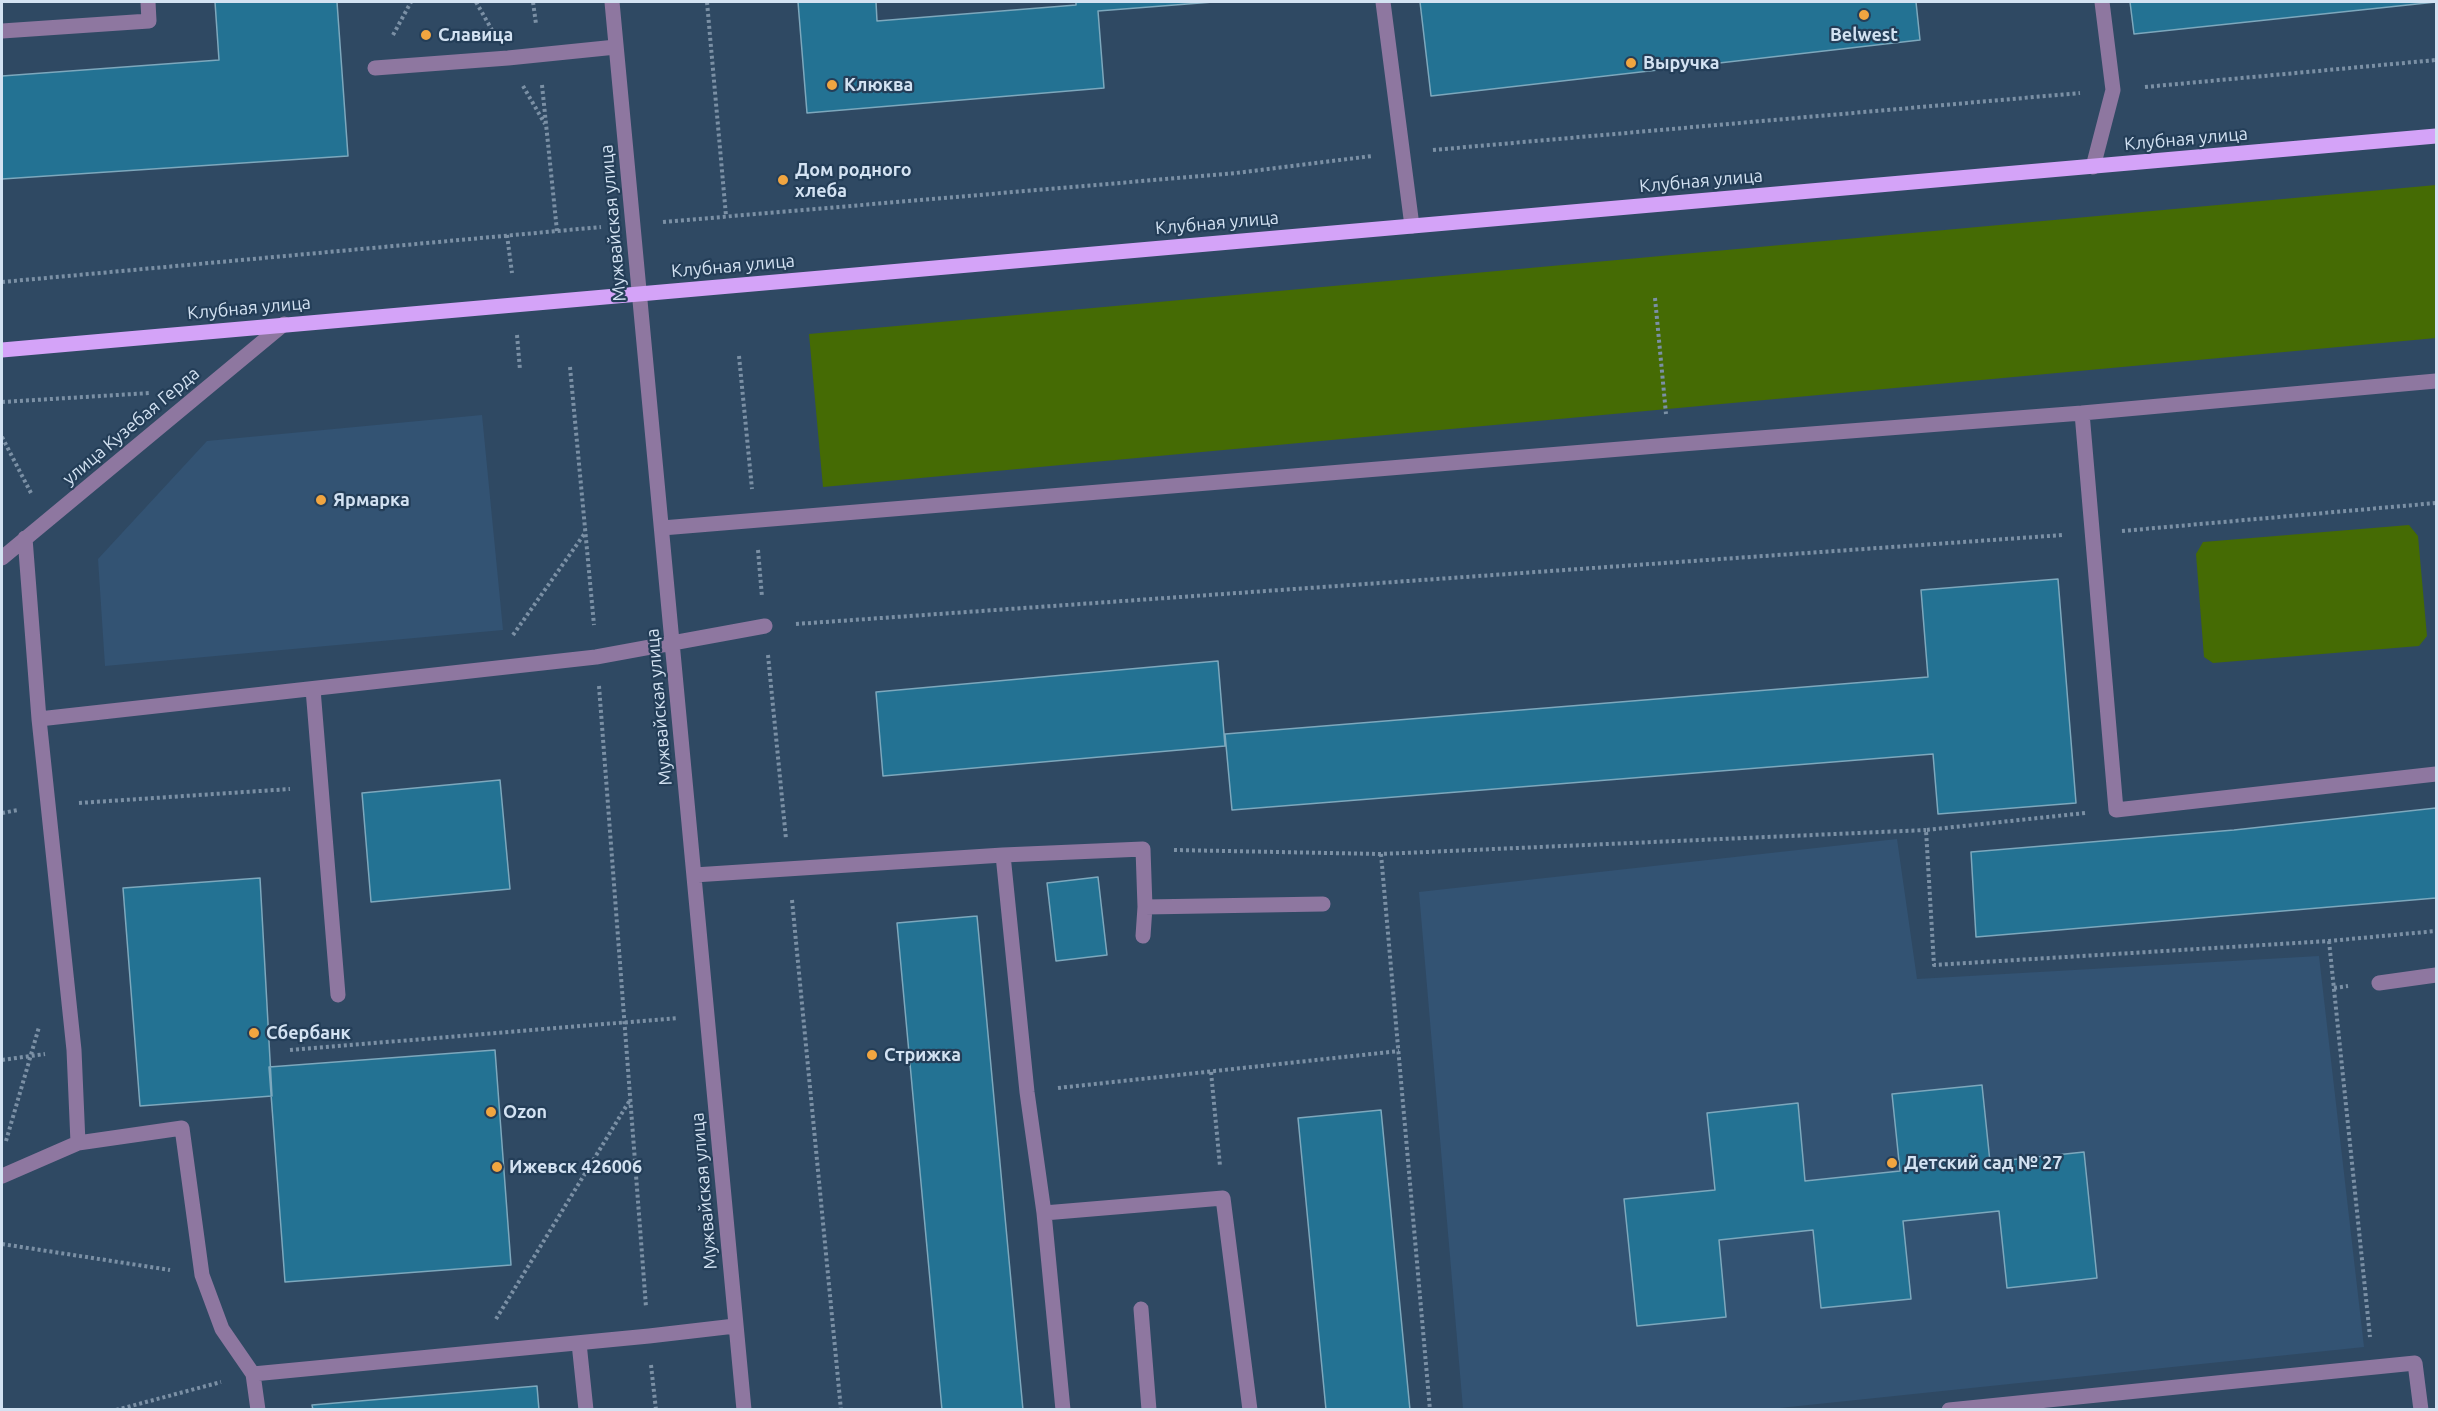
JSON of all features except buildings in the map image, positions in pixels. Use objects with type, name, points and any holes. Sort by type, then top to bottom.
[{"type":"main road","name":"Клубная улица","points":[[2,350],[2436,136]]},
{"type":"street","points":[[2,31],[149,21],[148,2]]},
{"type":"street","name":"Мужвайская улица","points":[[612,2],[744,1410]]},
{"type":"street","points":[[1383,2],[1412,226]]},
{"type":"street","points":[[2093,167],[2113,90],[2102,2]]},
{"type":"street","points":[[375,68],[616,47]]},
{"type":"street","name":"улица Кузебая Герда","points":[[2,558],[284,324]]},
{"type":"street","points":[[662,528],[2082,413],[2436,381]]},
{"type":"street","points":[[2082,413],[2116,810],[2436,774]]},
{"type":"street","points":[[26,538],[39,719],[74,1050],[78,1143]]},
{"type":"street","points":[[39,719],[597,657],[765,626]]},
{"type":"street","points":[[313,688],[338,995]]},
{"type":"street","points":[[694,875],[1003,855],[1143,849],[1145,907],[1143,936]]},
{"type":"street","points":[[1003,855],[1028,1092],[1044,1213],[1063,1410]]},
{"type":"street","points":[[1145,907],[1323,904]]},
{"type":"street","points":[[2379,983],[2436,975]]},
{"type":"street","points":[[2,1176],[78,1143],[182,1128],[202,1275],[222,1329],[253,1374],[258,1410]]},
{"type":"street","points":[[1044,1213],[1223,1198],[1251,1410]]},
{"type":"street","points":[[1141,1309],[1149,1410]]},
{"type":"street","points":[[253,1374],[735,1326]]},
{"type":"street","points":[[579,1343],[586,1410]]},
{"type":"street","points":[[1949,1410],[2415,1363],[2421,1410]]},
{"type":"path","points":[[533,2],[557,231]]},
{"type":"path","points":[[707,2],[726,216]]},
{"type":"path","points":[[2,282],[633,224],[1236,173],[1402,153],[2436,60]]},
{"type":"path","points":[[1655,298],[1669,445]]},
{"type":"path","points":[[570,367],[597,657],[656,1410]]},
{"type":"path","points":[[2,402],[205,390]]},
{"type":"path","points":[[765,626],[2091,534],[2436,503]]},
{"type":"path","points":[[490,669],[585,532]]},
{"type":"path","points":[[49,805],[321,787]]},
{"type":"path","points":[[1143,849],[1381,854],[1926,830],[2116,810]]},
{"type":"path","points":[[1926,830],[1934,965],[2329,941],[2436,931]]},
{"type":"path","points":[[1381,854],[1430,1410]]},
{"type":"path","points":[[2329,941],[2373,1367]]},
{"type":"path","points":[[290,1050],[708,1016]]},
{"type":"path","points":[[5,1144],[40,1022]]},
{"type":"path","points":[[2,1060],[74,1050]]},
{"type":"path","points":[[1028,1092],[1399,1051]]},
{"type":"path","points":[[1211,1072],[1223,1198]]},
{"type":"path","points":[[475,1353],[630,1100]]},
{"type":"path","points":[[2,1244],[202,1275]]},
{"type":"path","points":[[116,1410],[253,1374]]},
{"type":"shaded area","name":"Ярмарка","points":[[482,415],[503,630],[105,666],[98,559],[207,441]]},
{"type":"shaded area","name":"Детский сад № 27","points":[[1897,839],[1917,979],[2319,956],[2364,1347],[1770,1409],[1463,1409],[1419,892]]},
{"type":"green space","points":[[2436,185],[2436,338],[823,487],[809,334]]},
{"type":"green space","points":[[2409,525],[2418,536],[2427,636],[2419,646],[2213,663],[2204,657],[2196,554],[2203,542]]},
{"type":"place","name":"Belwest","points":[[1864,15]]},
{"type":"place","name":"Славица","points":[[426,35]]},
{"type":"place","name":"Выручка","points":[[1631,63]]},
{"type":"place","name":"Клюква","points":[[832,85]]},
{"type":"place","name":"Дом родного хлеба","points":[[783,180]]},
{"type":"place","name":"Ярмарка","points":[[321,500]]},
{"type":"place","name":"Сбербанк","points":[[254,1033]]},
{"type":"place","name":"Стрижка","points":[[872,1055]]},
{"type":"place","name":"Ozon","points":[[491,1112]]},
{"type":"place","name":"Детский сад № 27","points":[[1892,1163]]},
{"type":"place","name":"Ижевск 426006","points":[[497,1167]]}]
